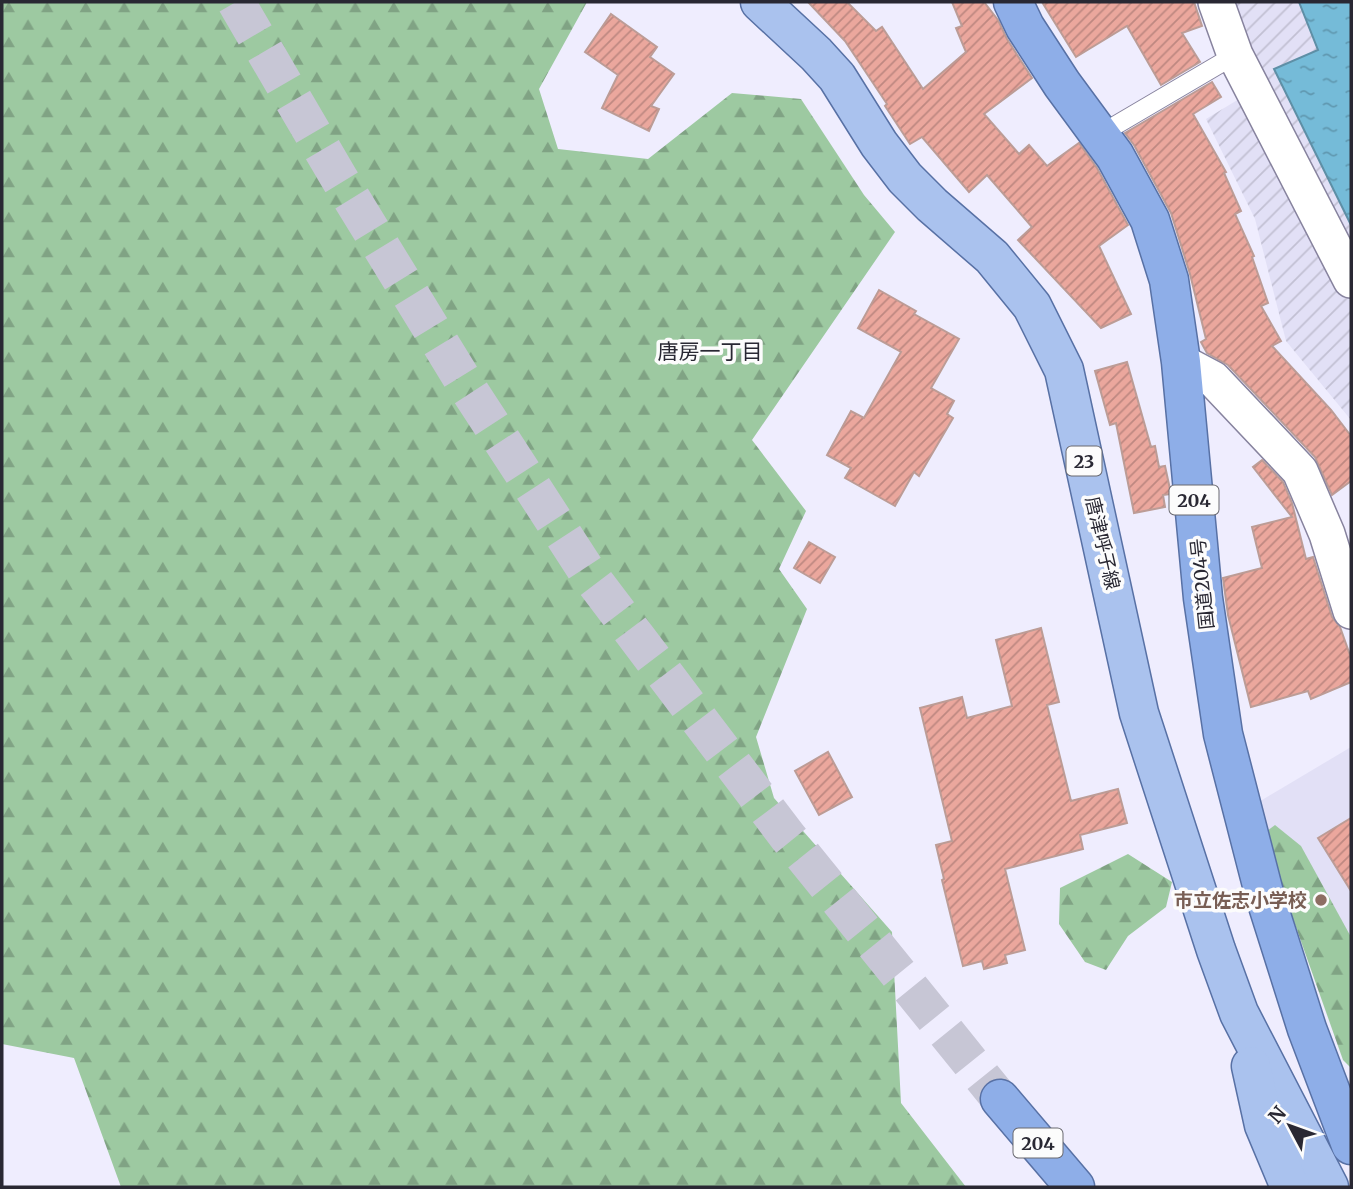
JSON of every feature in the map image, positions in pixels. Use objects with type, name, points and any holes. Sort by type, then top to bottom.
[{"type":"highway","name":"国道204号","points":[[1013,2],[1025,27],[1062,84],[1115,156],[1150,219],[1169,281],[1181,362],[1203,598],[1223,734],[1264,893],[1307,1029],[1351,1145]]},
{"type":"highway","name":"国道204号","points":[[1307,1029],[1351,1106]]},
{"type":"highway","name":"204","points":[[1000,1099],[1075,1187]]},
{"type":"main road","name":"唐津呼子線","points":[[760,2],[837,77],[879,144],[905,178],[992,257],[1032,306],[1064,370],[1139,713],[1239,1013],[1329,1187]]},
{"type":"main road","name":"唐津呼子線","points":[[1239,1013],[1264,1125],[1290,1187]]},
{"type":"street","points":[[1216,2],[1235,55],[1351,280]]},
{"type":"street","points":[[1181,362],[1213,379],[1300,471],[1339,541],[1351,611]]},
{"type":"lane","points":[[1099,135],[1235,55]]},
{"type":"shaded area","points":[[1206,2],[1351,2],[1351,420],[1286,341],[1255,219],[1206,119],[1244,96]]},
{"type":"shaded area","name":"市立佐志小学校","points":[[1351,747],[1351,1043],[1257,803]]},
{"type":"green space","points":[[2,2],[587,2],[539,89],[558,149],[648,159],[732,93],[801,99],[864,195],[895,232],[752,440],[806,511],[779,569],[807,609],[756,737],[774,798],[892,932],[901,1103],[966,1187],[121,1187],[74,1058],[2,1044]]},
{"type":"green space","points":[[1275,825],[1301,846],[1351,937],[1351,1068],[1343,1060],[1263,834]]},
{"type":"green space","points":[[1128,854],[1172,882],[1166,907],[1128,936],[1106,970],[1085,962],[1059,924],[1060,888]]},
{"type":"water","points":[[1299,2],[1351,2],[1351,225],[1274,69],[1318,50]]},
{"type":"building","points":[[808,2],[847,2],[876,31],[882,27],[923,89],[966,52],[956,28],[962,26],[952,2],[984,2],[998,20],[1032,78],[984,114],[1019,154],[1029,145],[1047,166],[1079,143],[1097,168],[1128,225],[1099,246],[1131,314],[1101,328],[1018,240],[1032,227],[987,175],[969,192],[922,137],[910,144],[845,41]]},
{"type":"building","points":[[1042,2],[1194,2],[1202,26],[1182,33],[1200,62],[1161,85],[1127,26],[1076,57]]},
{"type":"building","points":[[611,14],[657,47],[650,57],[674,74],[651,106],[659,109],[649,131],[602,108],[618,75],[585,52]]},
{"type":"building","points":[[1212,82],[1221,97],[1193,114],[1226,172],[1224,173],[1241,211],[1235,214],[1254,256],[1252,257],[1268,303],[1261,306],[1281,341],[1272,346],[1331,410],[1351,436],[1351,481],[1332,495],[1315,457],[1228,365],[1207,353],[1201,342],[1206,339],[1190,274],[1171,213],[1125,133]]},
{"type":"building","points":[[879,290],[916,311],[914,314],[959,339],[931,388],[954,401],[947,414],[953,418],[919,476],[914,472],[895,506],[845,478],[851,468],[827,455],[851,411],[864,418],[901,352],[858,328]]},
{"type":"building","points":[[1127,362],[1151,447],[1155,446],[1159,467],[1165,466],[1171,494],[1163,495],[1165,507],[1134,513],[1116,423],[1110,425],[1095,371]]},
{"type":"building","points":[[1262,460],[1283,482],[1292,503],[1306,559],[1313,557],[1332,617],[1340,627],[1351,658],[1351,682],[1311,699],[1308,691],[1251,707],[1228,615],[1223,578],[1262,568],[1252,527],[1292,517],[1253,467]]},
{"type":"building","points":[[809,542],[835,557],[820,583],[794,568]]},
{"type":"building","points":[[1041,628],[1059,702],[1047,705],[1071,801],[1118,789],[1127,823],[1080,835],[1083,849],[1005,869],[1025,950],[1005,955],[1007,963],[984,969],[982,961],[963,966],[936,845],[952,841],[920,708],[962,697],[967,718],[1012,706],[996,640]]},
{"type":"building","points":[[828,752],[852,797],[819,815],[795,771]]},
{"type":"building","points":[[1351,818],[1351,891],[1318,838]]},
{"type":"tunnel","points":[[236,2],[339,178],[467,387],[588,573],[788,837],[1000,1099]]},
{"type":"place","name":"市立佐志小学校","points":[[1321,900]]},
{"type":"district","name":"唐房一丁目","points":[[710,351]]}]
